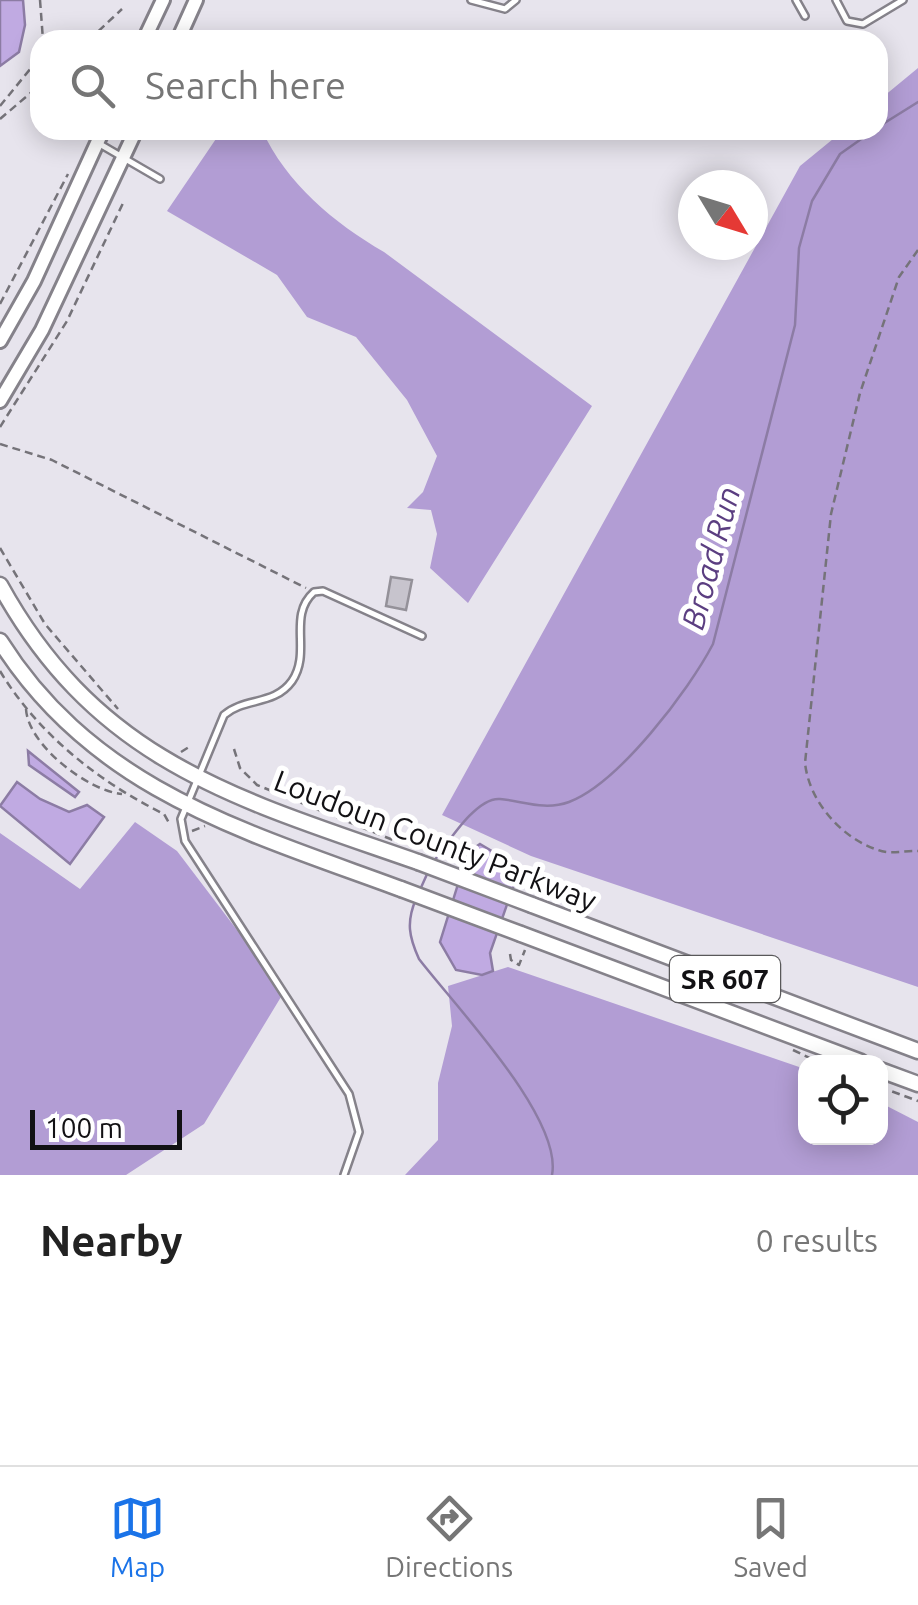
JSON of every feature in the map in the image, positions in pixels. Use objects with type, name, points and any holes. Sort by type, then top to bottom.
[{"type":"main road","points":[[149,30],[163,0]]},
{"type":"main road","points":[[182,30],[196,0]]},
{"type":"main road","points":[[0,341],[34,281],[98,140]]},
{"type":"main road","points":[[0,401],[42,330],[131,140]]},
{"type":"main road","name":"Loudoun County Parkway","points":[[0,585],[38,644],[96,711],[146,750],[198,778],[293,818],[414,855],[532,905],[918,1051]]},
{"type":"main road","name":"Loudoun County Parkway","points":[[0,641],[31,688],[78,736],[139,780],[184,805],[524,940],[843,1055]]},
{"type":"main road","points":[[888,1073],[918,1084]]},
{"type":"lane","points":[[471,0],[506,9],[516,0]]},
{"type":"lane","points":[[796,0],[805,16]]},
{"type":"lane","points":[[836,0],[847,21],[864,24],[902,0]]},
{"type":"lane","points":[[105,140],[160,179]]},
{"type":"lane","points":[[344,1175],[359,1132],[348,1094],[186,841],[181,829],[184,805],[224,715],[232,708],[272,699],[296,674],[302,656],[301,610],[314,592],[323,591],[422,636]]},
{"type":"path","points":[[40,0],[42,30]]},
{"type":"path","points":[[100,30],[122,9]]},
{"type":"path","points":[[0,106],[30,70]]},
{"type":"path","points":[[0,120],[30,94]]},
{"type":"path","points":[[0,304],[68,174]]},
{"type":"path","points":[[0,427],[67,321],[124,200]]},
{"type":"path","points":[[918,250],[899,277],[860,393],[832,514],[806,763],[807,786],[842,829],[877,850],[918,851]]},
{"type":"path","points":[[0,444],[52,460],[314,592]]},
{"type":"path","points":[[0,548],[45,624],[125,716]]},
{"type":"path","points":[[0,671],[27,708],[82,764],[168,816],[169,824]]},
{"type":"path","points":[[27,708],[26,716],[41,742],[98,789],[126,794]]},
{"type":"path","points":[[174,752],[186,752],[192,745]]},
{"type":"path","points":[[234,749],[235,763],[257,785],[414,855]]},
{"type":"path","points":[[536,884],[542,878],[570,894],[586,916]]},
{"type":"path","points":[[510,954],[519,966],[524,940]]},
{"type":"path","points":[[888,1091],[918,1101]]},
{"type":"shaded area","points":[[0,0],[23,0],[25,25],[19,52],[0,66]]},
{"type":"shaded area","points":[[918,68],[918,987],[531,856],[442,815],[748,260],[768,260],[768,224],[800,166],[832,140],[888,140],[888,93]]},
{"type":"shaded area","points":[[215,140],[267,140],[298,184],[330,215],[592,406],[468,603],[430,568],[437,534],[431,510],[407,508],[423,492],[437,456],[407,400],[356,337],[307,317],[277,275],[167,211]]},
{"type":"shaded area","points":[[28,751],[79,792],[75,797],[29,765]]},
{"type":"shaded area","points":[[17,782],[40,799],[69,812],[87,805],[104,817],[70,864],[0,806]]},
{"type":"shaded area","points":[[135,822],[177,851],[284,992],[204,1124],[126,1175],[0,1175],[0,833],[80,889]]},
{"type":"shaded area","points":[[480,844],[495,853],[516,879],[490,953],[493,971],[482,975],[456,970],[440,942],[468,852]]},
{"type":"shaded area","points":[[508,967],[798,1067],[798,1145],[888,1145],[888,1107],[918,1122],[918,1175],[405,1175],[438,1140],[438,1083],[452,1026],[448,986]]},
{"type":"building","points":[[391,577],[412,580],[406,610],[386,606]]},
{"type":"waterway","name":"Broad Run","points":[[888,121],[918,102]]},
{"type":"waterway","name":"Broad Run","points":[[434,861],[463,822],[491,800],[551,806],[589,792],[651,733],[702,663],[713,644],[795,325],[799,248],[812,201],[840,154],[860,140]]},
{"type":"waterway","name":"Broad Run","points":[[419,892],[428,872]]},
{"type":"waterway","name":"Broad Run","points":[[416,899],[410,929],[419,959],[524,1094],[551,1151],[552,1175]]}]
